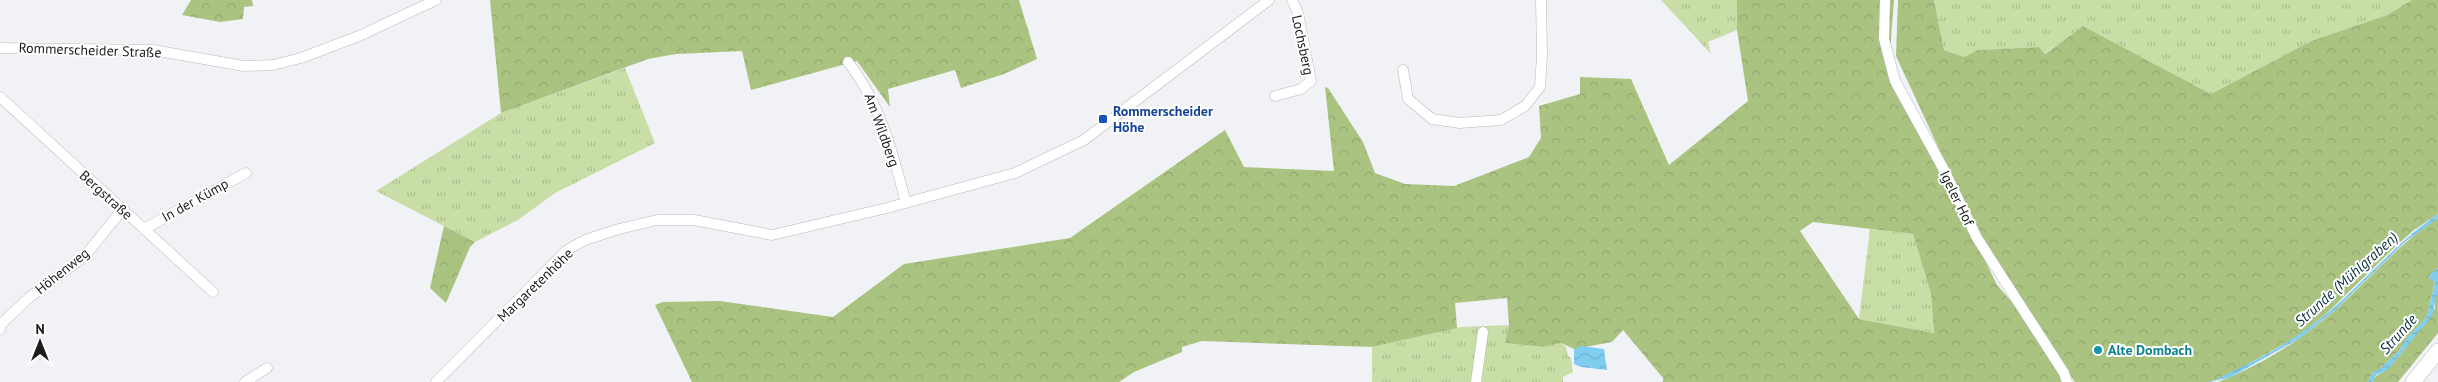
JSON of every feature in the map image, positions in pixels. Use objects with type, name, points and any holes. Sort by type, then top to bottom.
[{"type":"main road","points":[[2413,382],[2438,351]]},
{"type":"street","name":"Rommerscheider Straße","points":[[0,48],[153,50],[244,66],[273,65],[309,55],[359,36],[436,0]]},
{"type":"street","points":[[906,203],[1015,173],[1084,140],[1269,0]]},
{"type":"street","name":"Lochsberg","points":[[1275,96],[1301,89],[1311,81],[1298,13],[1292,0]]},
{"type":"street","points":[[1403,70],[1408,99],[1432,119],[1460,123],[1501,120],[1525,106],[1540,87],[1542,55],[1541,0]]},
{"type":"street","name":"Igeler Hof","points":[[1885,0],[1884,39],[1895,81],[1944,170],[1977,238],[2064,373],[2067,382]]},
{"type":"street","name":"Am Wildberg","points":[[848,62],[864,82],[875,103],[906,203]]},
{"type":"street","name":"Bergstraße","points":[[0,97],[213,292]]},
{"type":"street","name":"In der Kümp","points":[[144,229],[246,173]]},
{"type":"street","name":"Margaretenhöhe","points":[[436,382],[567,250],[585,240],[657,220],[694,220],[772,235],[906,203]]},
{"type":"street","name":"Höhenweg","points":[[0,329],[2,324],[31,296],[85,256],[122,210]]},
{"type":"street","points":[[1476,382],[1484,332]]},
{"type":"street","points":[[244,382],[267,368]]},
{"type":"green space","points":[[191,0],[252,0],[253,6],[244,7],[243,19],[220,22],[182,15]]},
{"type":"green space","points":[[490,0],[1019,0],[1037,59],[1004,74],[961,88],[955,70],[888,89],[890,107],[857,61],[751,90],[742,51],[676,54],[648,59],[501,113]]},
{"type":"green space","points":[[1661,0],[1737,0],[1737,30],[1708,42],[1711,54]]},
{"type":"green space","points":[[1737,0],[1894,0],[1888,77],[1945,178],[1997,285],[2025,317],[2064,382],[1663,382],[1663,378],[1623,330],[1612,342],[1574,349],[1561,343],[1543,347],[1505,343],[1509,325],[1507,298],[1455,303],[1457,328],[1372,347],[1202,341],[1182,347],[1182,352],[1134,372],[1119,382],[692,382],[655,305],[663,302],[720,301],[833,317],[904,264],[1070,238],[1225,130],[1244,167],[1334,171],[1325,87],[1328,88],[1363,142],[1375,173],[1405,184],[1454,186],[1529,157],[1541,138],[1539,106],[1580,94],[1580,77],[1631,79],[1669,165],[1748,101],[1737,30]],"holes":[[[1813,222],[1913,234],[1931,294],[1934,333],[1859,319],[1800,231]]]},
{"type":"green space","points":[[1898,0],[1934,0],[1944,50],[1964,57],[1978,50],[2039,47],[2045,54],[2083,26],[2211,94],[2311,41],[2387,15],[2412,0],[2438,0],[2438,214],[2414,230],[2326,314],[2298,336],[2236,371],[2210,382],[2075,382],[2028,314],[1977,231],[1896,56]]},
{"type":"green space","points":[[1934,0],[2412,0],[2387,15],[2311,41],[2211,94],[2083,26],[2044,54],[2039,47],[1979,50],[1964,57],[1944,50]]},
{"type":"green space","points":[[625,68],[655,143],[555,193],[518,220],[475,242],[376,191],[501,113]]},
{"type":"green space","points":[[2438,218],[2438,268],[2429,278],[2435,281],[2427,317],[2407,338],[2399,351],[2381,368],[2372,373],[2368,382],[2218,382],[2265,360],[2308,332],[2335,310],[2410,239]]},
{"type":"green space","points":[[444,226],[475,242],[470,247],[446,303],[430,288]]},
{"type":"green space","points":[[1870,229],[1913,234],[1931,294],[1934,333],[1859,319]]},
{"type":"green space","points":[[2438,289],[2438,333],[2398,382],[2372,382],[2375,377],[2387,369],[2407,346],[2435,308],[2435,298]]},
{"type":"green space","points":[[1509,325],[1505,343],[1543,347],[1561,343],[1566,347],[1568,356],[1571,358],[1573,372],[1563,377],[1563,382],[1372,382],[1372,347],[1461,327]]},
{"type":"water","points":[[2438,214],[2438,218],[2406,241],[2335,310],[2300,338],[2231,377],[2210,382],[2270,352],[2312,325],[2339,303],[2422,225]]},
{"type":"water","points":[[2438,268],[2438,289],[2432,316],[2387,370],[2376,375],[2372,382],[2368,382],[2372,373],[2381,368],[2399,351],[2407,338],[2427,317],[2435,282],[2429,278]]},
{"type":"water","points":[[1581,346],[1604,349],[1607,370],[1581,367],[1574,364],[1574,349]]},
{"type":"place","name":"Rommerscheider Höhe","points":[[1103,119]]},
{"type":"place","name":"Alte Dombach","points":[[2098,350]]},
{"type":"water label","name":"Strunde (Mühlgraben)","points":[[2346,279]]},
{"type":"water label","name":"Strunde","points":[[2398,334]]}]
